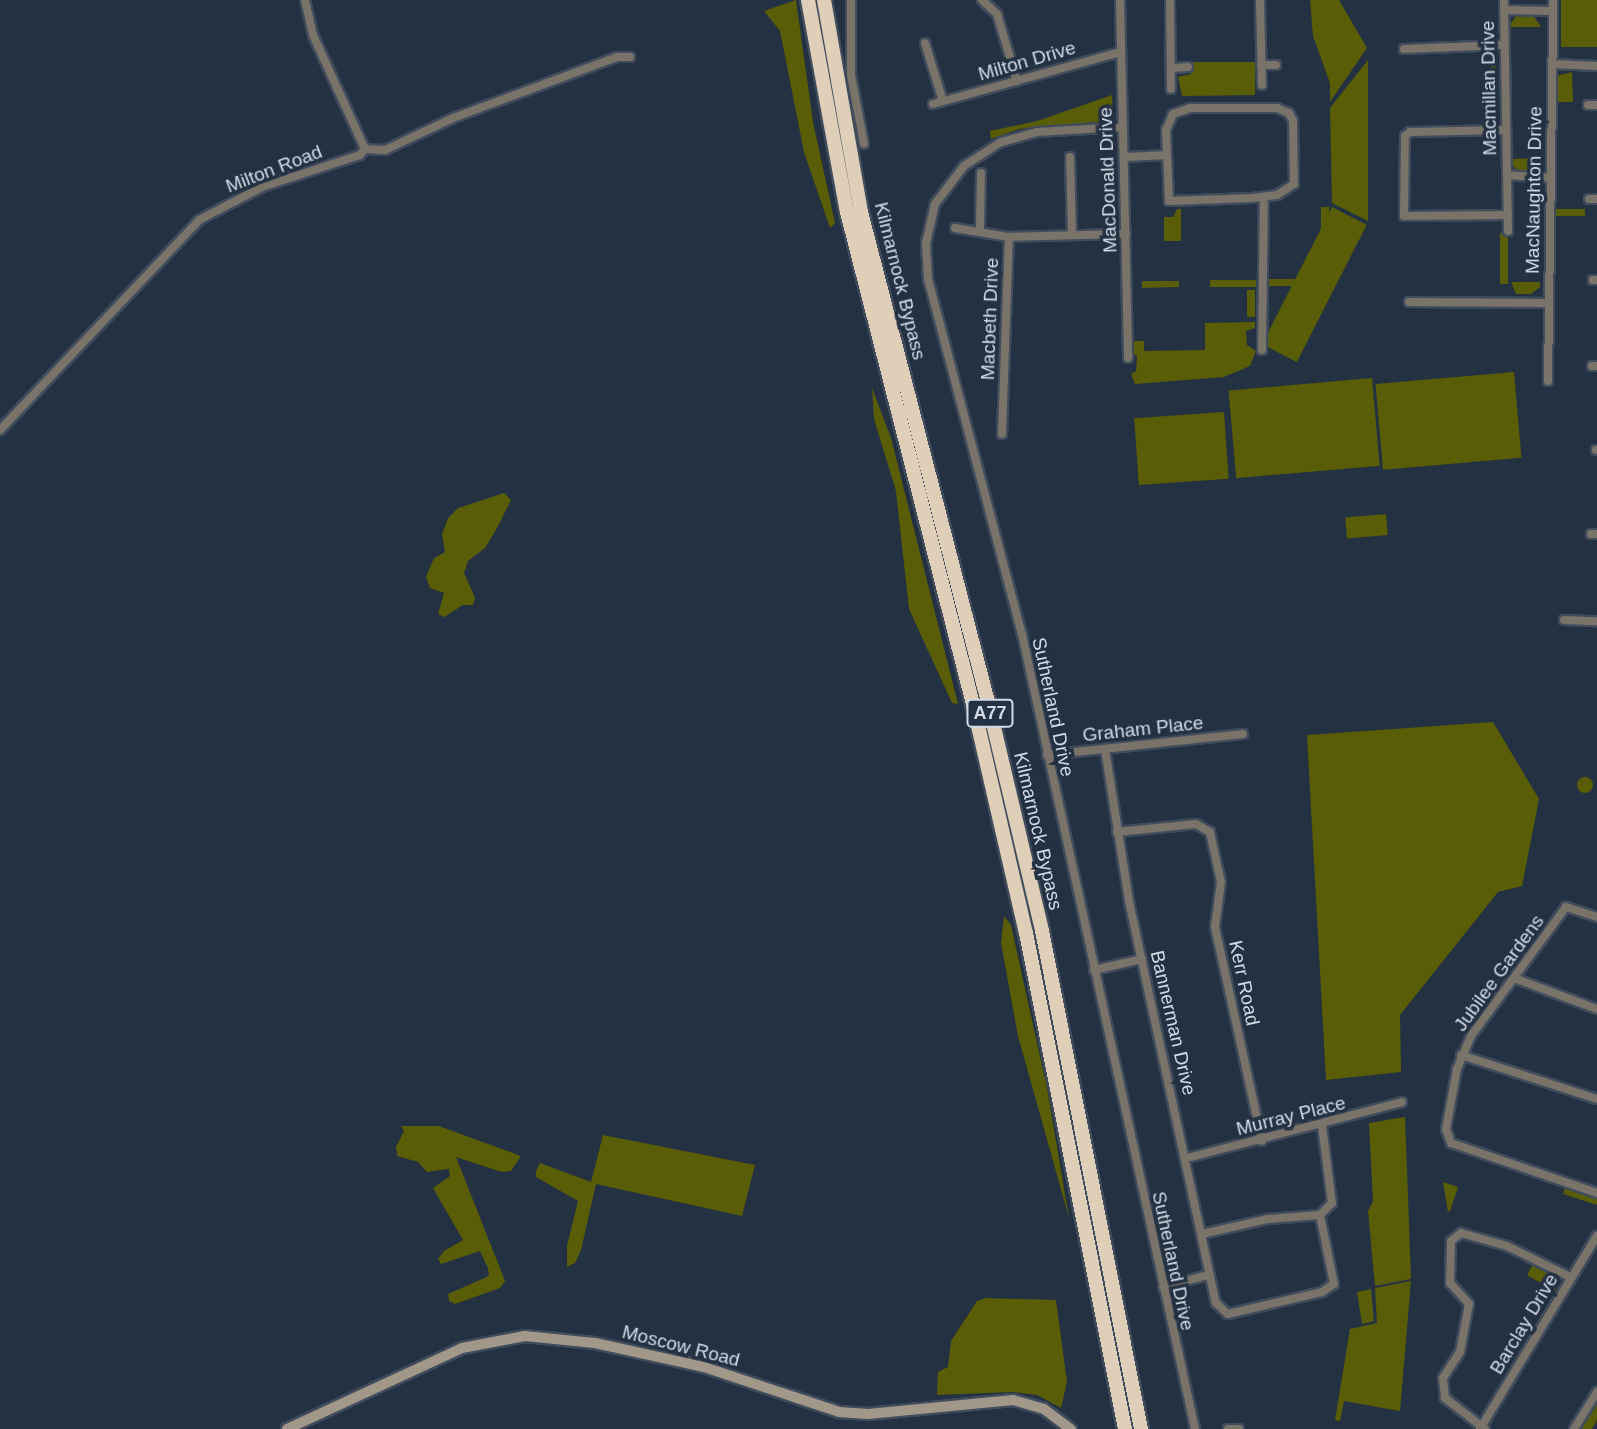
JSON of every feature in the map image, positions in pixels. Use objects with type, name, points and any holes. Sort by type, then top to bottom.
[{"type":"highway","name":"Kilmarnock Bypass","points":[[808,0],[847,212],[973,704],[1026,933],[1124,1428]]},
{"type":"highway","name":"Kilmarnock Bypass","points":[[824,0],[861,212],[988,702],[1042,931],[1141,1429]]},
{"type":"highway","name":"A77","points":[[1135,1397],[1151,1429]]},
{"type":"street","points":[[305,0],[313,35],[365,149]]},
{"type":"street","points":[[851,0],[850,75],[864,144]]},
{"type":"street","points":[[982,0],[998,15],[1017,81]]},
{"type":"street","name":"MacDonald Drive","points":[[1120,0],[1126,157],[1128,358]]},
{"type":"street","points":[[1170,0],[1171,89]]},
{"type":"street","points":[[1260,0],[1262,85]]},
{"type":"street","name":"Macmillan Drive","points":[[1504,0],[1508,231]]},
{"type":"street","name":"MacNaughton Drive","points":[[1548,381],[1553,0]]},
{"type":"street","points":[[1504,10],[1553,11]]},
{"type":"street","name":"Milton Drive","points":[[925,43],[938,102],[1121,52]]},
{"type":"street","points":[[1404,49],[1504,45]]},
{"type":"street","name":"Milton Road","points":[[0,430],[199,220],[262,187],[360,155],[365,149],[385,150],[466,113],[617,57],[630,57]]},
{"type":"street","points":[[1552,64],[1597,66]]},
{"type":"street","points":[[1261,65],[1276,65]]},
{"type":"street","points":[[1171,68],[1188,66]]},
{"type":"street","points":[[1190,108],[1277,108],[1293,121],[1294,184],[1264,197],[1169,201],[1167,155],[1166,130],[1173,114],[1190,108]]},
{"type":"street","name":"Sutherland Drive","points":[[1123,127],[1037,132],[1001,142],[964,166],[935,204],[926,242],[928,279],[1022,634],[1195,1429]]},
{"type":"street","points":[[1506,130],[1410,132],[1405,136],[1404,216],[1508,215]]},
{"type":"street","points":[[1126,157],[1167,155]]},
{"type":"street","points":[[1070,157],[1072,234]]},
{"type":"street","points":[[980,230],[981,173]]},
{"type":"street","points":[[1507,176],[1549,178]]},
{"type":"street","points":[[1262,350],[1264,197]]},
{"type":"street","points":[[955,228],[980,230],[1000,239],[1009,237]]},
{"type":"street","name":"Macbeth Drive","points":[[1002,434],[1009,237],[1126,234]]},
{"type":"street","points":[[1409,302],[1547,303]]},
{"type":"street","points":[[1564,620],[1597,621]]},
{"type":"street","name":"Graham Place","points":[[1047,755],[1243,734]]},
{"type":"street","name":"Bannerman Drive","points":[[1105,750],[1117,832],[1142,959],[1187,1158],[1208,1275],[1216,1303],[1228,1314],[1322,1292],[1334,1284],[1320,1215]]},
{"type":"street","name":"Kerr Road","points":[[1117,832],[1196,824],[1210,832],[1221,882],[1215,927],[1262,1141]]},
{"type":"street","name":"Jubilee Gardens","points":[[1597,917],[1566,907],[1514,978],[1461,1055],[1447,1129],[1449,1142],[1597,1193]]},
{"type":"street","points":[[1094,970],[1142,959]]},
{"type":"street","points":[[1514,978],[1597,1009]]},
{"type":"street","points":[[1461,1055],[1597,1099]]},
{"type":"street","name":"Murray Place","points":[[1187,1158],[1322,1126],[1402,1102]]},
{"type":"street","points":[[1202,1234],[1268,1219],[1320,1215],[1332,1203],[1322,1126]]},
{"type":"street","points":[[1482,1428],[1445,1398],[1443,1378],[1460,1352],[1469,1304],[1450,1283],[1451,1241],[1461,1233],[1484,1240],[1570,1277]]},
{"type":"street","name":"Barclay Drive","points":[[1482,1428],[1570,1277],[1596,1240]]},
{"type":"street","points":[[1163,1287],[1208,1275]]},
{"type":"street","name":"Moscow Road","points":[[287,1429],[462,1348],[525,1336],[595,1343],[704,1367],[839,1412],[868,1414],[1013,1400],[1044,1409],[1072,1429]]},
{"type":"street","points":[[1574,1429],[1597,1392]]},
{"type":"street","points":[[1228,1429],[1239,1429]]},
{"type":"shaded area","points":[[796,0],[813,122],[835,223],[830,228],[804,152],[780,31],[764,11]]},
{"type":"shaded area","points":[[1310,0],[1339,0],[1367,48],[1330,102],[1330,83],[1313,36]]},
{"type":"shaded area","points":[[1561,0],[1597,0],[1597,47],[1561,47]]},
{"type":"shaded area","points":[[1517,15],[1533,15],[1541,27],[1508,27]]},
{"type":"shaded area","points":[[1491,54],[1496,62],[1496,117],[1490,126]]},
{"type":"shaded area","points":[[1368,60],[1368,221],[1332,203],[1330,108]]},
{"type":"shaded area","points":[[1191,62],[1255,62],[1255,95],[1182,96],[1178,77],[1191,74]]},
{"type":"shaded area","points":[[1572,72],[1573,102],[1553,102],[1556,76]]},
{"type":"shaded area","points":[[1112,95],[1113,116],[1107,121],[1019,129],[991,139],[990,131],[1037,121]]},
{"type":"shaded area","points":[[1540,158],[1530,171],[1518,171],[1510,163],[1510,159]]},
{"type":"shaded area","points":[[1321,207],[1329,207],[1329,240],[1321,240]]},
{"type":"shaded area","points":[[1332,207],[1367,225],[1297,362],[1262,344]]},
{"type":"shaded area","points":[[1177,209],[1181,209],[1181,241],[1164,241],[1164,217],[1173,217]]},
{"type":"shaded area","points":[[1554,209],[1585,209],[1585,216],[1554,216]]},
{"type":"shaded area","points":[[1500,233],[1508,233],[1508,284],[1500,284]]},
{"type":"shaded area","points":[[1321,242],[1329,242],[1329,276],[1321,276]]},
{"type":"shaded area","points":[[1269,279],[1329,279],[1329,286],[1269,286]]},
{"type":"shaded area","points":[[1210,280],[1256,280],[1256,287],[1210,287]]},
{"type":"shaded area","points":[[1142,281],[1179,281],[1179,287],[1142,288]]},
{"type":"shaded area","points":[[1511,282],[1540,282],[1540,287],[1531,294],[1516,294]]},
{"type":"shaded area","points":[[1247,290],[1255,290],[1255,317],[1247,317]]},
{"type":"shaded area","points":[[1255,322],[1255,328],[1246,331],[1247,345],[1256,351],[1250,366],[1224,377],[1135,384],[1131,374],[1136,371],[1137,356],[1131,353],[1130,344],[1135,341],[1144,341],[1144,351],[1205,350],[1205,323]]},
{"type":"shaded area","points":[[1514,372],[1521,458],[1383,470],[1376,384]]},
{"type":"shaded area","points":[[1372,378],[1380,466],[1236,478],[1229,391]]},
{"type":"shaded area","points":[[872,388],[891,438],[958,704],[952,703],[909,609],[896,491],[874,419]]},
{"type":"shaded area","points":[[1224,412],[1229,479],[1139,485],[1134,418]]},
{"type":"shaded area","points":[[504,493],[511,500],[497,528],[485,548],[468,561],[464,573],[475,598],[473,605],[463,605],[444,617],[438,614],[444,593],[430,588],[426,577],[434,558],[445,552],[442,534],[448,518],[458,508]]},
{"type":"shaded area","points":[[1386,514],[1388,535],[1347,538],[1345,518]]},
{"type":"shaded area","points":[[1493,722],[1539,799],[1522,886],[1498,892],[1400,1015],[1401,1072],[1326,1080],[1307,735]]},
{"type":"shaded area","points":[[1585,777],[1591,779],[1591,791],[1585,793],[1579,791],[1577,785],[1579,779]]},
{"type":"shaded area","points":[[1004,916],[1011,925],[1047,1088],[1069,1218],[1018,1036],[1001,943]]},
{"type":"shaded area","points":[[1405,1117],[1411,1279],[1375,1286],[1368,1211],[1373,1201],[1369,1123]]},
{"type":"shaded area","points":[[401,1126],[439,1126],[521,1156],[511,1171],[502,1172],[456,1157],[505,1281],[500,1288],[455,1304],[449,1301],[448,1294],[489,1276],[488,1268],[480,1251],[441,1264],[438,1259],[444,1251],[463,1240],[433,1188],[450,1176],[449,1169],[427,1172],[418,1162],[397,1156],[396,1147],[404,1131]]},
{"type":"shaded area","points":[[603,1135],[755,1165],[742,1216],[596,1184],[581,1250],[575,1263],[567,1267],[567,1246],[578,1201],[536,1177],[536,1171],[540,1163],[591,1182]]},
{"type":"shaded area","points":[[1443,1182],[1458,1187],[1448,1212]]},
{"type":"shaded area","points":[[1566,1186],[1597,1197],[1597,1205],[1563,1194]]},
{"type":"shaded area","points":[[1532,1266],[1557,1277],[1555,1291],[1527,1275]]},
{"type":"shaded area","points":[[1411,1281],[1400,1411],[1344,1401],[1340,1421],[1335,1420],[1350,1329],[1377,1323],[1375,1288]]},
{"type":"shaded area","points":[[1371,1289],[1374,1321],[1362,1324],[1357,1292]]},
{"type":"shaded area","points":[[986,1298],[1056,1300],[1067,1382],[1061,1408],[1037,1395],[1013,1392],[937,1395],[938,1372],[948,1367],[951,1341],[977,1301]]},
{"type":"shaded area","points":[[1597,1400],[1597,1420],[1592,1429],[1580,1429]]}]
